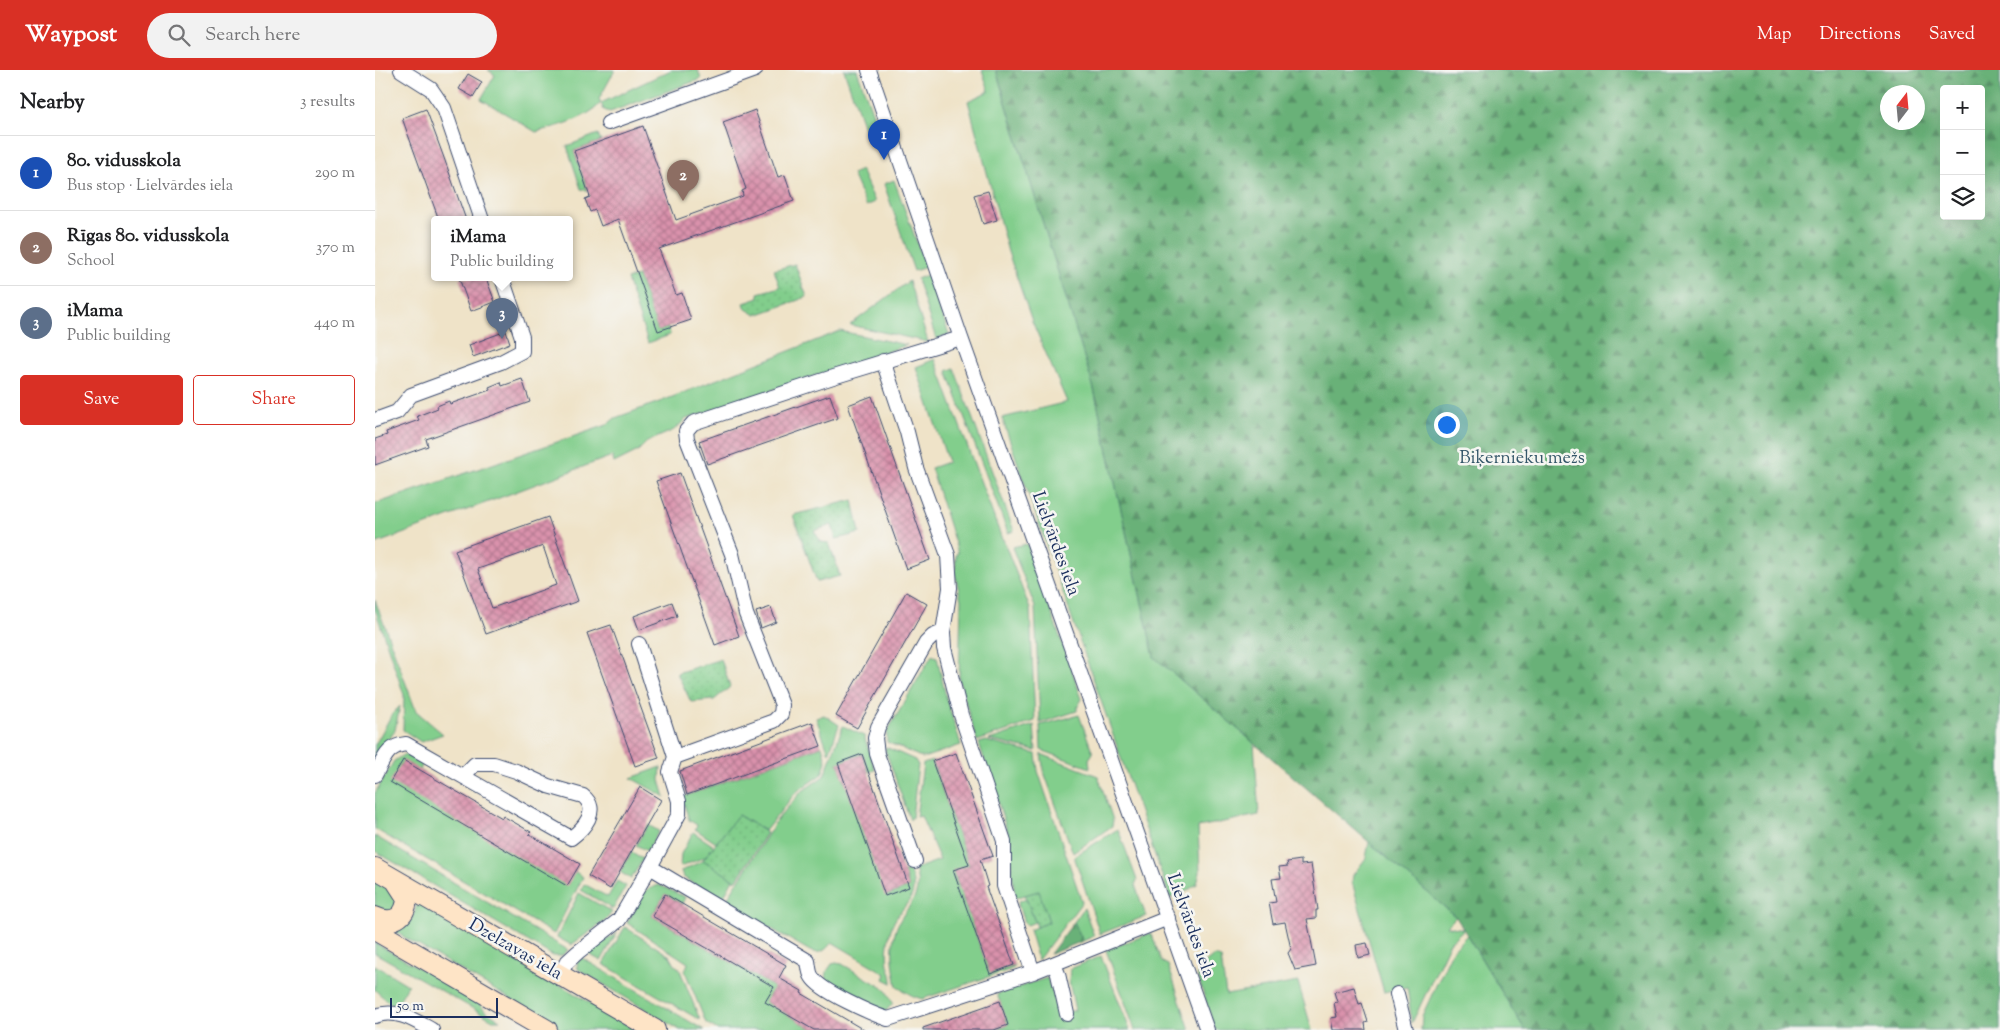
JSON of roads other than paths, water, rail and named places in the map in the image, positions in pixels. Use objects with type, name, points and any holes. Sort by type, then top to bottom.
[{"type":"main road","name":"Dzelzavas iela","points":[[375,868],[655,1030]]},
{"type":"main road","points":[[375,917],[391,921],[403,914],[407,898],[396,881]]},
{"type":"main road","points":[[375,930],[547,1030]]},
{"type":"street","points":[[401,70],[431,90],[444,108],[481,216]]},
{"type":"street","points":[[608,124],[755,70]]},
{"type":"street","name":"Lielvārdes iela","points":[[869,70],[961,338],[1207,1030]]},
{"type":"street","points":[[375,420],[397,412],[411,395],[501,362],[522,351],[522,337],[503,281]]},
{"type":"street","points":[[675,757],[774,721],[781,714],[782,705],[747,614],[732,554],[687,440],[686,431],[693,423],[883,361],[961,338]]},
{"type":"street","points":[[883,361],[917,468],[948,556],[950,588],[943,632],[944,648],[951,680],[1003,841],[1004,886],[1033,972]]},
{"type":"street","points":[[915,861],[877,754],[875,738],[878,727],[926,643],[933,636],[943,632]]},
{"type":"street","points":[[559,975],[567,962],[619,920],[679,814],[679,801],[670,772],[675,757],[639,644]]},
{"type":"street","points":[[375,775],[390,750],[395,745],[406,744],[571,838],[583,828],[589,818],[589,803],[583,796],[548,786],[505,766],[478,763],[463,776]]},
{"type":"street","points":[[650,867],[808,962],[812,978],[821,985],[871,1014],[888,1019],[1033,972],[1168,918]]},
{"type":"street","points":[[1054,964],[1067,1014]]},
{"type":"street","points":[[1397,994],[1406,1030]]},
{"type":"street","points":[[375,1016],[395,1013],[413,1019],[432,1030]]},
{"type":"place","name":"80. vidusskola","points":[[884,160]]},
{"type":"place","name":"Rīgas 80. vidusskola","points":[[683,201]]},
{"type":"place","name":"iMama","points":[[502,339]]},
{"type":"park label","name":"Biķernieku mežs","points":[[1522,459]]}]
